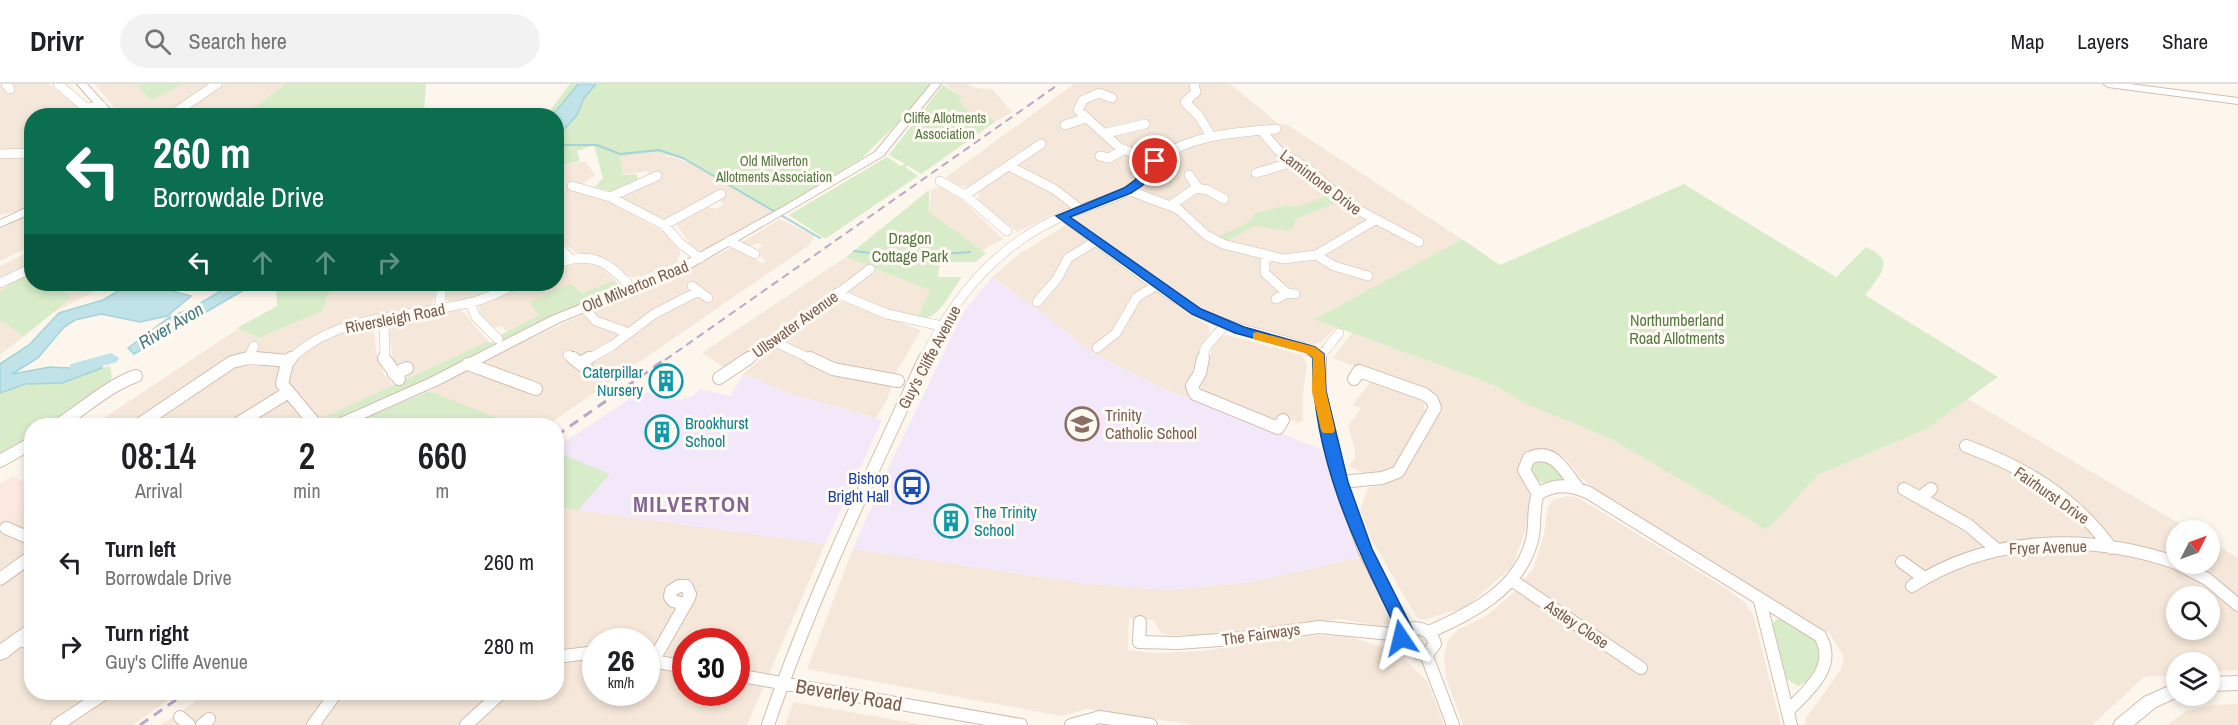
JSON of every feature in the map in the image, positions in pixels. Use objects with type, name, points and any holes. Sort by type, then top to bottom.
[{"type":"street","points":[[58,84],[86,108],[102,106]]},
{"type":"street","points":[[82,84],[102,106]]},
{"type":"street","points":[[182,108],[217,84]]},
{"type":"street","name":"Old Milverton Road","points":[[351,418],[468,364],[538,327],[583,307],[633,289],[700,258],[785,210],[879,154],[936,84]]},
{"type":"street","points":[[2108,84],[2238,101]]},
{"type":"street","points":[[0,86],[7,86]]},
{"type":"street","points":[[1206,95],[1194,88],[1185,102],[1199,116],[1211,136]]},
{"type":"street","points":[[1112,98],[1099,91],[1083,100],[1078,110],[1123,150],[1155,161]]},
{"type":"street","points":[[1062,125],[1086,118]]},
{"type":"street","points":[[1106,133],[1131,124],[1145,124]]},
{"type":"street","name":"Guy's Cliffe Avenue","points":[[768,725],[783,683],[860,498],[942,326],[970,283],[992,260],[1030,232],[1062,216],[1128,190],[1139,182],[1155,161],[1178,146],[1211,136],[1276,129]]},
{"type":"street","name":"Lamintone Drive","points":[[1261,130],[1278,150],[1297,161],[1337,195],[1375,220],[1419,242]]},
{"type":"street","points":[[965,195],[1041,144]]},
{"type":"street","points":[[1107,159],[1123,150]]},
{"type":"street","points":[[0,154],[24,153]]},
{"type":"street","points":[[1270,179],[1260,172],[1297,161]]},
{"type":"street","points":[[1009,166],[1054,189],[1080,209]]},
{"type":"street","points":[[1189,175],[1197,187]]},
{"type":"street","points":[[610,197],[643,176],[657,176]]},
{"type":"street","points":[[585,188],[593,181]]},
{"type":"street","points":[[940,181],[965,195],[1007,231]]},
{"type":"street","points":[[572,186],[610,197],[642,216],[664,225],[681,244],[700,258]]},
{"type":"street","points":[[1170,206],[1186,191],[1197,187],[1208,189],[1224,199]]},
{"type":"street","points":[[1128,190],[1146,200],[1170,206],[1186,214],[1214,240],[1265,257],[1292,260],[1316,255],[1375,220]]},
{"type":"street","points":[[664,225],[721,194]]},
{"type":"street","points":[[710,201],[720,206]]},
{"type":"street","points":[[2,221],[24,211]]},
{"type":"street","points":[[1062,216],[1197,312],[1225,325],[1310,350],[1320,357]]},
{"type":"street","points":[[1406,235],[1414,229]]},
{"type":"street","points":[[729,241],[752,253],[761,244]]},
{"type":"street","points":[[1037,302],[1057,279],[1068,258],[1096,241]]},
{"type":"street","points":[[564,252],[570,259]]},
{"type":"street","points":[[1316,255],[1334,266],[1370,277]]},
{"type":"street","points":[[564,261],[582,256],[603,261],[615,269],[633,289]]},
{"type":"street","points":[[1265,257],[1265,273],[1292,294],[1276,299]]},
{"type":"street","name":"Ullswater Avenue","points":[[719,378],[775,342],[870,269]]},
{"type":"street","points":[[0,283],[24,272]]},
{"type":"street","points":[[1097,348],[1116,333],[1137,297],[1157,285]]},
{"type":"street","points":[[568,356],[584,366],[654,314],[695,289],[708,298]]},
{"type":"street","points":[[439,309],[441,291]]},
{"type":"street","name":"Riversleigh Road","points":[[288,361],[303,347],[326,334],[384,319],[470,303],[499,291]]},
{"type":"street","points":[[837,293],[887,314],[942,326]]},
{"type":"street","points":[[470,303],[476,317],[495,336],[504,329]]},
{"type":"street","points":[[583,307],[596,321],[629,333]]},
{"type":"street","points":[[384,319],[384,358],[397,377],[407,368]]},
{"type":"street","points":[[1225,325],[1204,348],[1200,373],[1192,386],[1195,393],[1278,428],[1283,420]]},
{"type":"street","points":[[1339,333],[1320,357],[1319,391],[1341,482],[1364,549],[1403,632],[1402,640],[1409,648],[1426,654]]},
{"type":"street","points":[[775,342],[833,369],[898,381]]},
{"type":"street","points":[[248,358],[254,346]]},
{"type":"street","points":[[149,418],[224,366],[248,358],[288,361],[281,380],[287,393],[310,418]]},
{"type":"street","points":[[468,364],[534,386]]},
{"type":"street","points":[[1341,482],[1375,479],[1398,472],[1435,408],[1424,394],[1359,371],[1354,379]]},
{"type":"street","points":[[69,418],[96,401],[116,383],[136,376]]},
{"type":"street","points":[[247,418],[287,393]]},
{"type":"street","name":"Fairhurst Drive","points":[[1966,446],[1988,448],[2062,497],[2097,527],[2111,548]]},
{"type":"street","points":[[0,461],[24,448]]},
{"type":"street","points":[[1577,487],[1554,486],[1538,495],[1524,470],[1529,458],[1538,454],[1555,458],[1577,487],[1749,591],[1760,601],[1814,631],[1828,650],[1827,663],[1789,718]]},
{"type":"street","points":[[1904,489],[1968,525],[1996,549]]},
{"type":"street","points":[[1920,498],[1931,489]]},
{"type":"street","name":"The Fairways","points":[[1140,622],[1139,642],[1160,643],[1233,639],[1319,627],[1403,632],[1415,628],[1429,632],[1474,611],[1513,581],[1526,560],[1532,540],[1538,495]]},
{"type":"street","points":[[6,528],[24,536]]},
{"type":"street","name":"Fryer Avenue","points":[[1912,586],[1948,564],[1996,549],[2050,545],[2111,548],[2147,553],[2166,560]]},
{"type":"street","points":[[0,579],[24,562]]},
{"type":"street","points":[[1902,562],[1924,578]]},
{"type":"street","name":"Fryer Avenue","points":[[2196,574],[2214,584],[2238,604]]},
{"type":"street","name":"Astley Close","points":[[1513,581],[1641,668]]},
{"type":"street","points":[[1760,601],[1789,718]]},
{"type":"street","points":[[660,644],[684,604]]},
{"type":"street","points":[[1426,654],[1435,644],[1429,632]]},
{"type":"street","points":[[0,653],[24,639]]},
{"type":"street","points":[[564,656],[582,654]]},
{"type":"street","points":[[1426,654],[1453,725]]},
{"type":"street","name":"Beverley Road","points":[[750,677],[989,722],[1021,725]]},
{"type":"street","points":[[2220,684],[2238,683]]},
{"type":"street","points":[[2122,725],[2150,702],[2166,695]]},
{"type":"street","points":[[57,725],[94,700]]},
{"type":"street","points":[[313,725],[331,700]]},
{"type":"street","points":[[466,725],[493,700]]},
{"type":"street","points":[[1071,725],[1093,716],[1151,725]]},
{"type":"shaded area","points":[[0,84],[49,84],[80,108],[24,108],[24,208],[0,215]]},
{"type":"shaded area","points":[[95,84],[213,84],[179,108],[114,108]]},
{"type":"shaded area","points":[[223,84],[285,84],[253,108],[190,108]]},
{"type":"shaded area","points":[[944,84],[966,84],[977,88],[992,89],[1012,112],[995,122],[985,112],[973,113],[957,101],[962,96]]},
{"type":"shaded area","points":[[1074,84],[1230,84],[1279,124],[1286,124],[1462,239],[1315,318],[1336,327],[1321,342],[1312,345],[1255,332],[1205,312],[1182,298],[1173,304],[1208,325],[1210,332],[1199,352],[1187,386],[1188,398],[1161,388],[1091,352],[992,277],[1022,252],[1074,220],[1060,211],[1017,232],[977,201],[980,191],[973,187],[958,186],[945,178]]},
{"type":"shaded area","points":[[655,152],[704,167],[774,212],[703,251],[692,247],[676,224],[708,207],[717,209],[724,204],[719,200],[725,195],[668,220],[646,212],[619,196],[650,175],[646,171],[623,175],[620,157]]},
{"type":"shaded area","points":[[585,161],[595,175],[583,184],[573,183],[575,189],[605,200],[671,236],[680,252],[677,263],[637,278],[626,275],[610,260],[575,252],[564,243],[564,166]]},
{"type":"shaded area","points":[[940,186],[962,200],[1003,239],[981,251],[929,212],[931,190]]},
{"type":"shaded area","points":[[24,217],[24,249],[0,261],[0,229]]},
{"type":"shaded area","points":[[780,219],[815,236],[808,246],[558,418],[498,418],[429,391],[483,361],[573,319],[645,291],[733,247],[763,264],[766,261],[756,251],[763,245],[758,243],[747,247],[742,242]]},
{"type":"shaded area","points":[[24,254],[24,291],[96,291],[54,312],[0,355],[0,266]]},
{"type":"shaded area","points":[[846,257],[931,290],[918,317],[904,315],[903,324],[921,330],[897,371],[886,402],[876,418],[788,393],[743,374],[759,361],[750,353],[723,367],[702,353]]},
{"type":"shaded area","points":[[585,262],[598,265],[615,280],[581,293],[571,283],[564,286],[564,267]]},
{"type":"shaded area","name":"Trinity Catholic School","points":[[992,277],[1091,352],[1161,388],[1321,449],[1360,557],[1253,582],[1167,590],[1082,583],[853,549],[893,458],[964,311]]},
{"type":"shaded area","points":[[329,291],[436,291],[432,305],[346,332],[373,327],[377,356],[384,374],[393,385],[323,418],[104,418],[238,329],[259,338],[322,311]]},
{"type":"shaded area","points":[[447,291],[493,291],[455,303],[446,300]]},
{"type":"shaded area","points":[[509,291],[554,291],[530,302],[539,315],[507,331],[501,326],[494,328],[480,314],[479,306]]},
{"type":"shaded area","points":[[458,310],[463,312],[488,341],[406,379],[400,367],[393,361],[389,333],[391,327],[401,321]]},
{"type":"shaded area","points":[[1352,333],[1494,385],[1524,403],[1611,439],[1767,530],[1818,475],[1926,429],[1966,398],[2173,520],[2166,520],[2166,574],[2220,574],[2220,547],[2238,558],[2238,670],[2220,671],[2220,652],[2166,652],[2166,676],[2144,677],[2092,725],[1805,725],[1806,718],[1840,671],[1844,657],[1830,634],[1598,491],[1580,477],[1566,459],[1540,448],[1526,451],[1519,462],[1520,475],[1530,495],[1526,529],[1512,567],[1466,607],[1424,620],[1417,618],[1371,539],[1360,510],[1368,488],[1383,485],[1405,470],[1432,426],[1441,409],[1439,401],[1427,392],[1333,358]]},
{"type":"shaded area","points":[[1227,335],[1302,355],[1307,365],[1303,392],[1303,421],[1298,423],[1279,415],[1271,423],[1206,396],[1200,386],[1208,370],[1212,346],[1221,337]]},
{"type":"shaded area","points":[[743,374],[788,393],[882,420],[825,544],[564,508],[564,442],[643,390],[658,397],[681,400],[693,396],[700,389],[731,396]]},
{"type":"shaded area","points":[[1370,382],[1418,399],[1424,404],[1425,411],[1396,463],[1388,471],[1367,475],[1349,466],[1355,458],[1355,449],[1348,426],[1361,408],[1353,405]]},
{"type":"shaded area","points":[[12,476],[24,482],[24,509],[0,527],[0,484]]},
{"type":"shaded area","points":[[1567,496],[1576,497],[1600,511],[1730,591],[1745,603],[1753,614],[1781,725],[1463,725],[1446,678],[1444,656],[1448,641],[1459,629],[1486,616],[1512,594],[1533,569],[1544,534],[1548,508],[1553,500]]},
{"type":"shaded area","points":[[564,508],[825,544],[747,725],[161,725],[198,700],[564,700]]},
{"type":"shaded area","points":[[24,509],[24,700],[168,700],[133,725],[0,725],[0,527]]},
{"type":"shaded area","points":[[853,549],[1082,583],[1167,590],[1253,582],[1360,557],[1392,613],[1393,620],[1389,623],[1379,626],[1340,619],[1199,635],[1169,635],[1161,633],[1153,620],[1129,618],[1128,650],[1153,653],[1201,651],[1319,635],[1351,637],[1389,649],[1406,660],[1427,681],[1444,725],[1195,725],[1087,709],[1061,716],[807,669]]},
{"type":"shaded area","points":[[794,702],[924,725],[785,725]]},
{"type":"shaded area","points":[[2238,704],[2238,725],[2167,725],[2186,711]]},
{"type":"green space","points":[[145,84],[181,85],[151,100],[138,86]]},
{"type":"green space","points":[[285,84],[426,84],[424,108],[253,108]]},
{"type":"green space","name":"Old Milverton Allotments Association","points":[[570,84],[931,84],[911,110],[862,158],[774,212],[688,160],[655,152],[620,157],[623,175],[636,174],[638,179],[614,192],[595,187],[603,178],[594,145],[577,151],[580,161],[564,165],[564,108],[552,108]]},
{"type":"green space","name":"Cliffe Allotments Association","points":[[943,85],[963,97],[958,101],[972,113],[985,112],[995,122],[921,174],[908,166],[905,167],[918,176],[825,239],[789,215],[887,157],[901,166],[905,164],[889,155]]},
{"type":"green space","name":"Northumberland Road Allotments","points":[[1684,184],[1836,277],[1866,247],[1876,252],[1881,258],[1883,269],[1865,295],[1998,377],[1926,429],[1818,475],[1767,530],[1611,439],[1524,403],[1494,385],[1314,319],[1462,239],[1500,265]]},
{"type":"green space","name":"Dragon Cottage Park","points":[[929,190],[929,212],[986,253],[976,262],[940,262],[938,277],[962,277],[938,311],[925,318],[918,317],[930,290],[846,257]]},
{"type":"green space","points":[[1328,195],[1338,202],[1295,219],[1294,226],[1287,231],[1255,226],[1224,242],[1217,237],[1249,222],[1255,213],[1284,206],[1301,206]]},
{"type":"green space","points":[[24,276],[24,291],[63,291],[72,297],[24,336],[0,320],[0,291]]},
{"type":"green space","points":[[615,280],[619,285],[618,289],[609,294],[343,418],[322,418],[488,341],[491,343],[501,338],[502,334],[539,315],[529,302],[553,291],[564,291],[564,286],[571,283],[581,293]]},
{"type":"green space","points":[[276,291],[329,291],[322,311],[259,338],[237,328],[277,306]]},
{"type":"green space","points":[[110,366],[112,377],[104,390],[66,418],[24,418],[24,445],[0,459],[0,393]]},
{"type":"green space","points":[[429,391],[498,418],[366,418]]},
{"type":"green space","points":[[564,455],[610,474],[578,510],[564,508]]},
{"type":"green space","points":[[1540,456],[1564,474],[1561,480],[1551,483],[1543,482],[1529,473],[1534,460]]},
{"type":"green space","points":[[1786,618],[1815,636],[1823,660],[1806,682],[1798,686],[1785,678],[1772,624],[1777,619]]},
{"type":"water","points":[[578,84],[596,84],[584,98],[577,115],[564,129],[564,108],[559,108]]},
{"type":"water","name":"River Avon","points":[[118,291],[172,291],[191,296],[167,316],[140,322],[101,314],[75,320],[64,327],[38,358],[12,374],[50,367],[69,368],[98,360],[102,368],[62,383],[26,384],[0,393],[0,364],[29,345],[59,313],[103,300]]},
{"type":"water","points":[[221,291],[242,291],[134,354],[128,348],[171,316],[191,309]]},
{"type":"waterway","points":[[564,145],[597,145],[620,154],[659,150],[683,158],[820,238]]},
{"type":"waterway","points":[[854,251],[903,257],[970,252]]},
{"type":"waterway","name":"River Avon","points":[[77,368],[111,358]]},
{"type":"railway","points":[[665,360],[1059,84]]},
{"type":"railway","points":[[564,430],[667,358]]},
{"type":"railway","points":[[140,725],[176,700]]},
{"type":"slow traffic","points":[[1257,336],[1310,350],[1320,357],[1319,391],[1328,430]]},
{"type":"place","name":"Caterpillar Nursery","points":[[666,381]]},
{"type":"place","name":"Trinity Catholic School","points":[[1082,424]]},
{"type":"place","name":"Brookhurst School","points":[[662,432]]},
{"type":"place","name":"Bishop Bright Hall","points":[[912,487]]},
{"type":"place","name":"The Trinity School","points":[[951,521]]},
{"type":"district","name":"MILVERTON","points":[[692,504]]},
{"type":"route","points":[[1155,161],[1139,182],[1128,190],[1062,216],[1197,312],[1225,325],[1310,350],[1320,357],[1319,391],[1341,482],[1364,549],[1405,630],[1401,638]]}]
